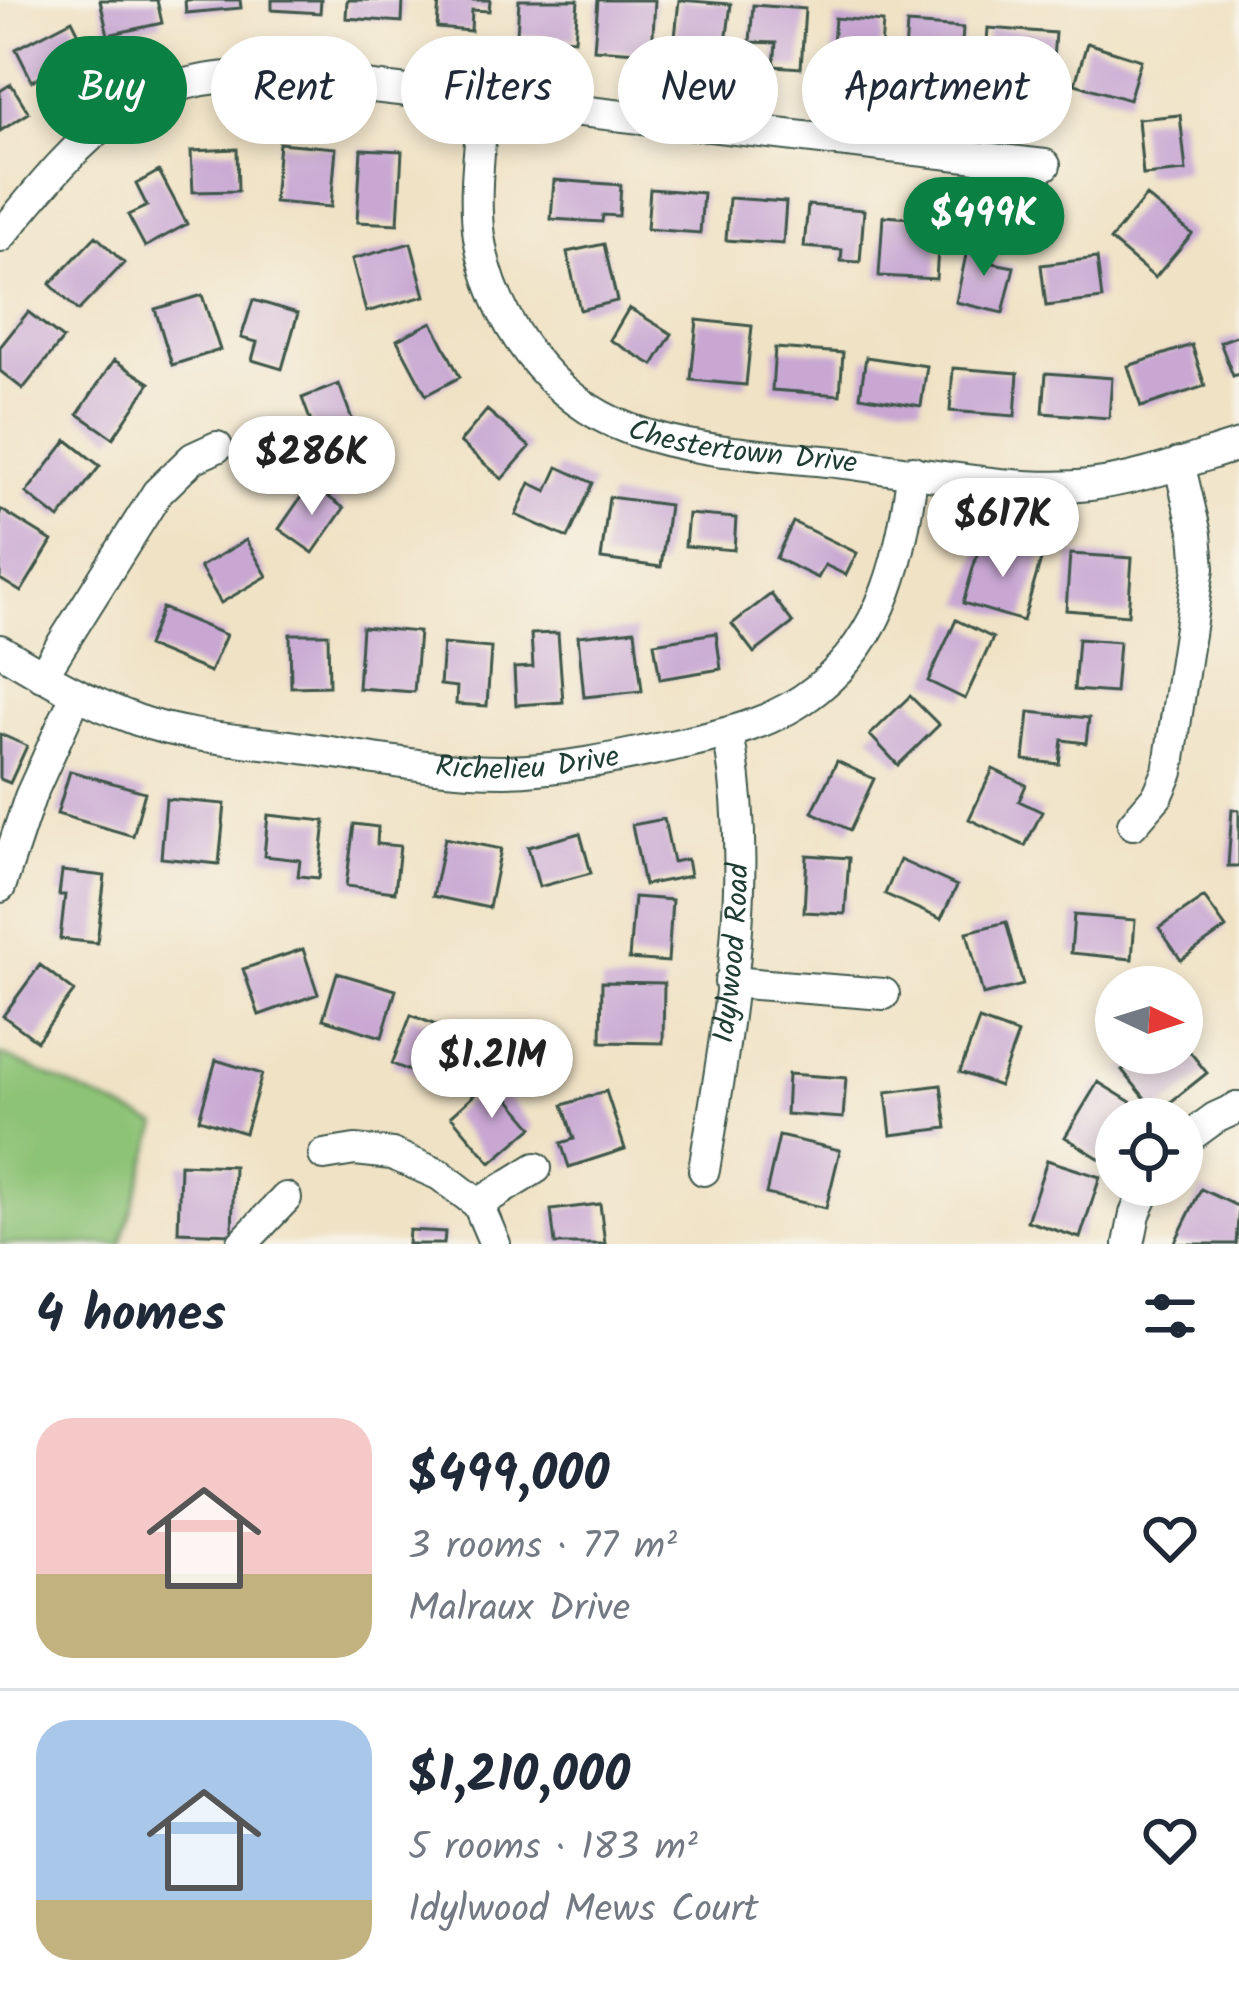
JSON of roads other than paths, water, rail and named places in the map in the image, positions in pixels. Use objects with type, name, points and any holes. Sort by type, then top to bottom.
[{"type":"street","points":[[0,238],[88,135],[145,98],[182,83],[208,77],[278,76],[401,91]]},
{"type":"street","points":[[594,114],[1046,165]]},
{"type":"street","name":"Chestertown Drive","points":[[480,144],[479,236],[489,281],[505,317],[526,350],[557,384],[577,401],[633,431],[694,445],[1041,486],[1122,480],[1239,445]]},
{"type":"street","points":[[42,676],[157,493],[193,458],[217,447]]},
{"type":"street","points":[[1132,824],[1158,795],[1168,772],[1197,597],[1196,534],[1179,463]]},
{"type":"street","name":"Richelieu Drive","points":[[0,650],[76,695],[152,725],[458,769],[508,771],[574,765],[728,734],[782,713],[817,690],[844,664],[887,596],[900,556],[913,471]]},
{"type":"street","points":[[0,887],[30,797],[76,695]]},
{"type":"street","name":"Idylwood Road","points":[[704,1170],[725,1044],[741,832],[728,734]]},
{"type":"street","points":[[730,982],[884,994]]},
{"type":"street","points":[[1203,1127],[1239,1107]]},
{"type":"street","points":[[324,1155],[355,1150],[392,1154],[440,1175],[478,1204],[495,1244]]},
{"type":"street","points":[[478,1204],[536,1168]]},
{"type":"street","points":[[242,1244],[286,1198]]},
{"type":"street","points":[[1129,1244],[1139,1206]]}]
